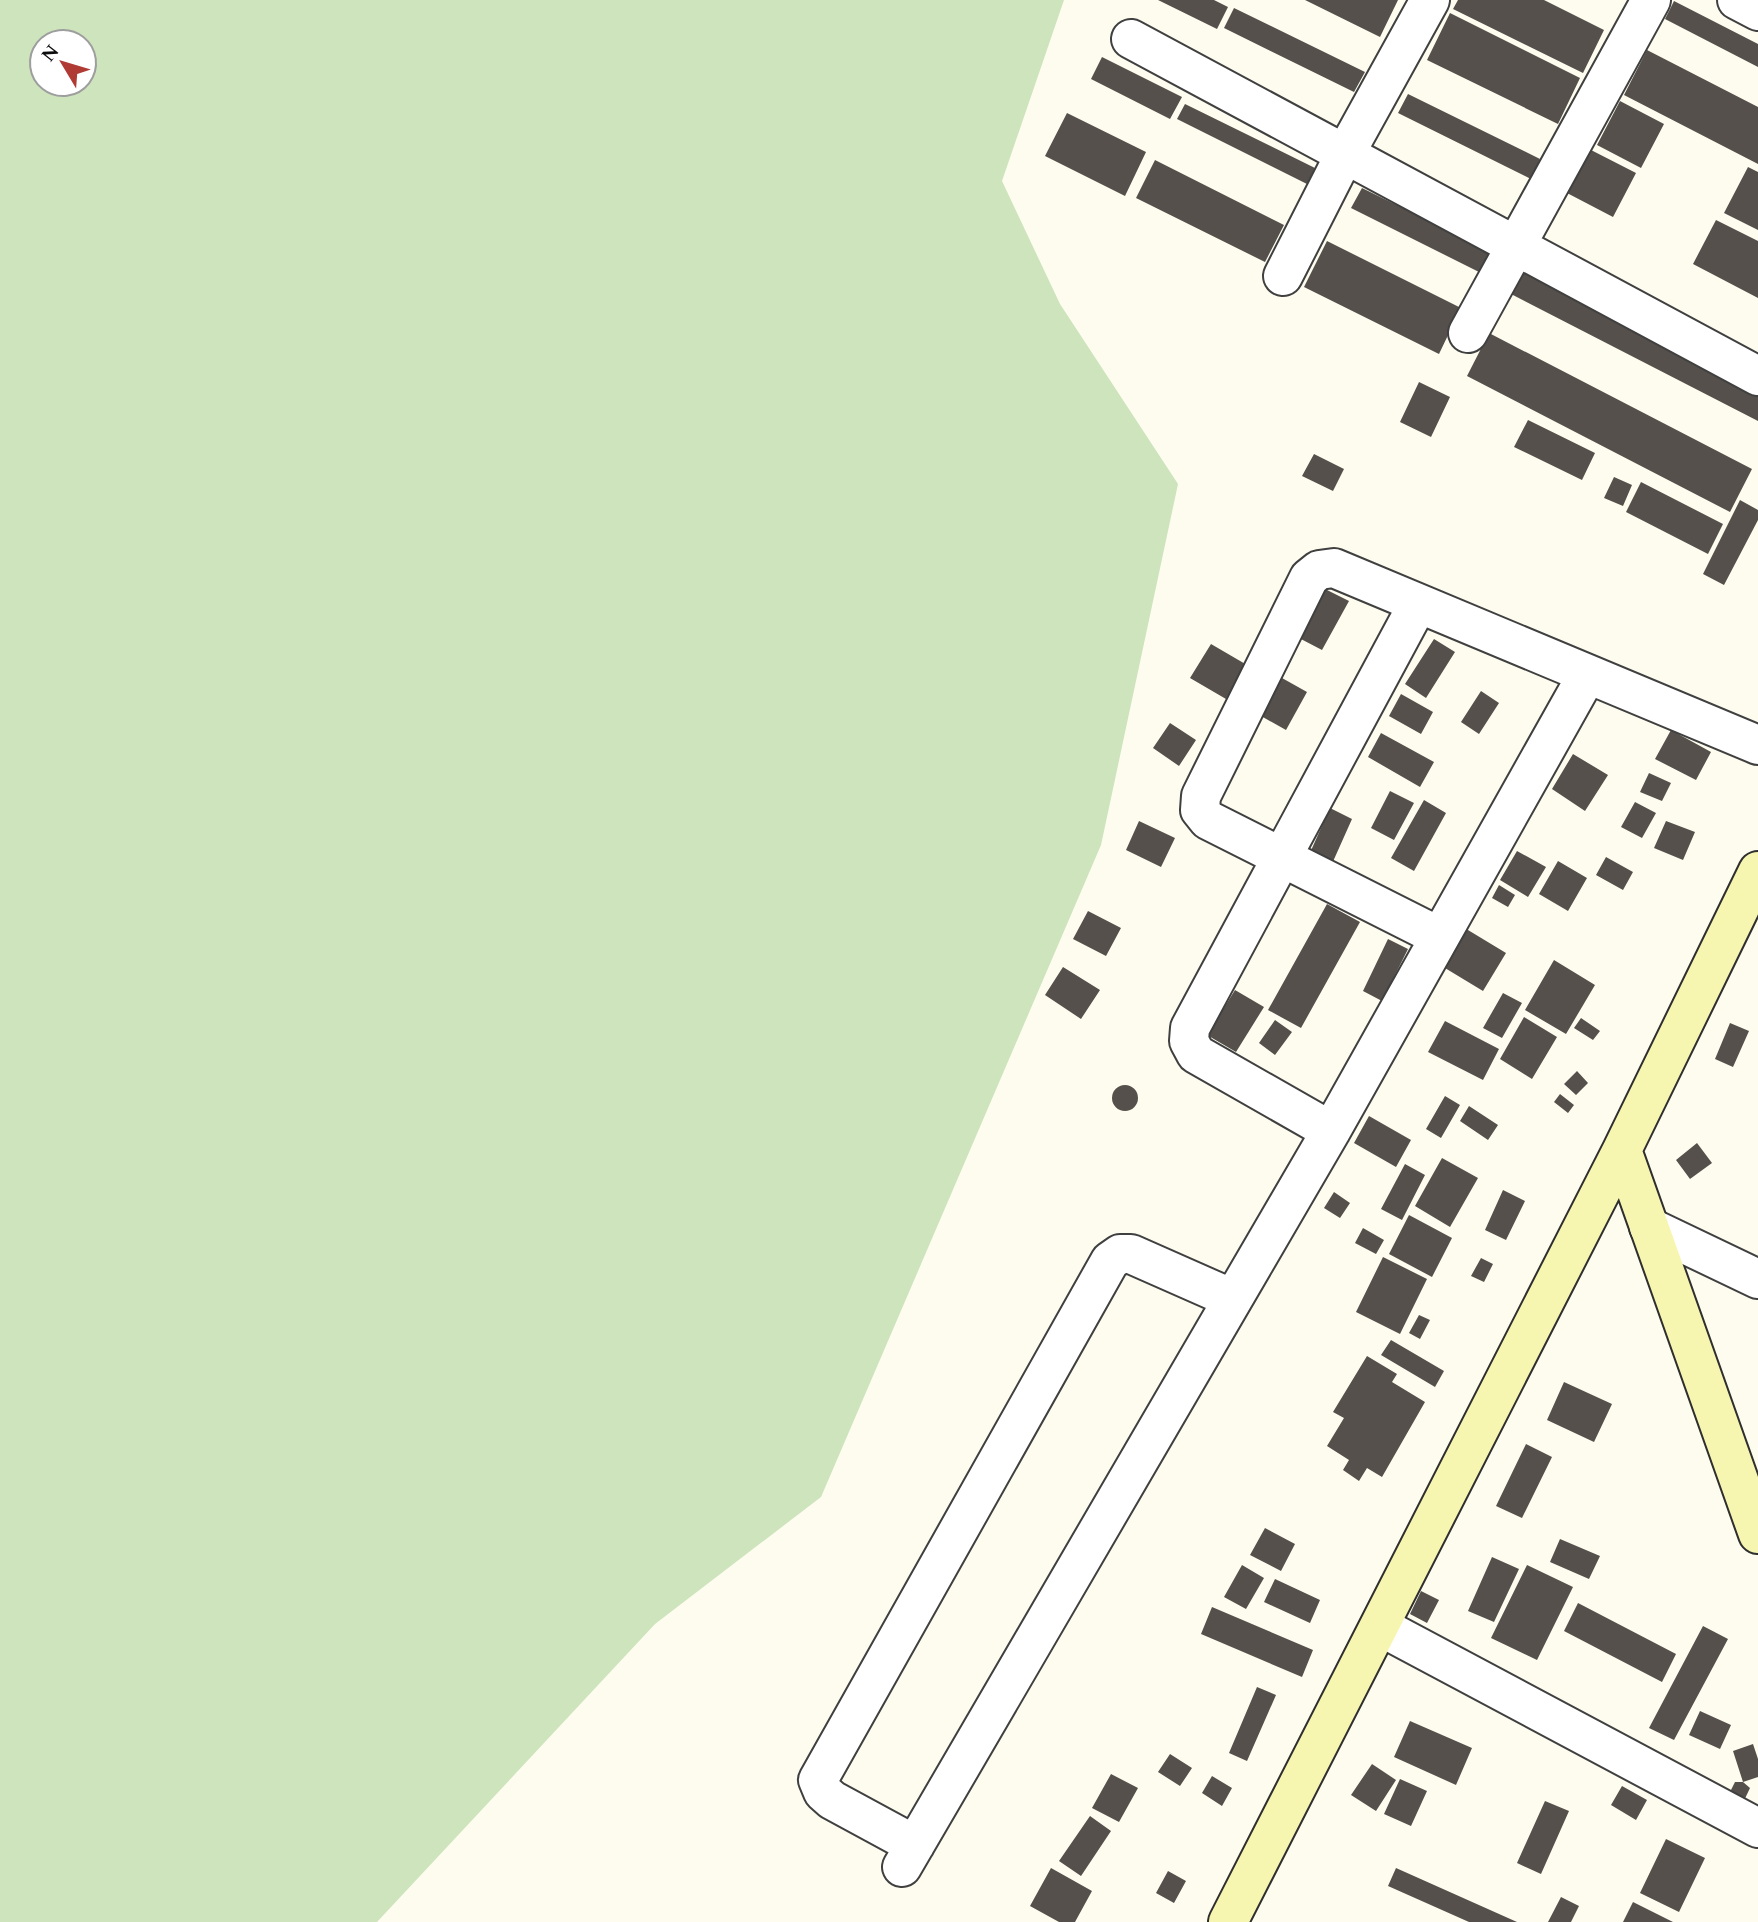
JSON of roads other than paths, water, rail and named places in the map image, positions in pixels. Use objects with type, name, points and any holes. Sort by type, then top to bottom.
[{"type":"street","points":[[1283,276],[1345,154],[1430,0]]},
{"type":"street","points":[[1468,333],[1651,0]]},
{"type":"street","points":[[1737,0],[1758,11]]},
{"type":"street","points":[[1131,38],[1758,376]]},
{"type":"street","points":[[1440,937],[1208,820],[1200,810],[1201,796],[1309,579],[1319,569],[1334,568],[1758,745]]},
{"type":"street","points":[[1331,1131],[1196,1054],[1189,1041],[1190,1028],[1418,604]]},
{"type":"street","points":[[1233,1299],[1131,1254],[1120,1254],[1110,1261],[818,1780],[823,1791],[832,1800],[909,1856],[1331,1131],[1587,675]]},
{"type":"street","points":[[1228,1922],[1381,1627],[1622,1150],[1758,871]]},
{"type":"street","points":[[1622,1150],[1758,1534]]},
{"type":"street","points":[[1649,1227],[1758,1279]]},
{"type":"street","points":[[1381,1627],[1758,1828]]}]
